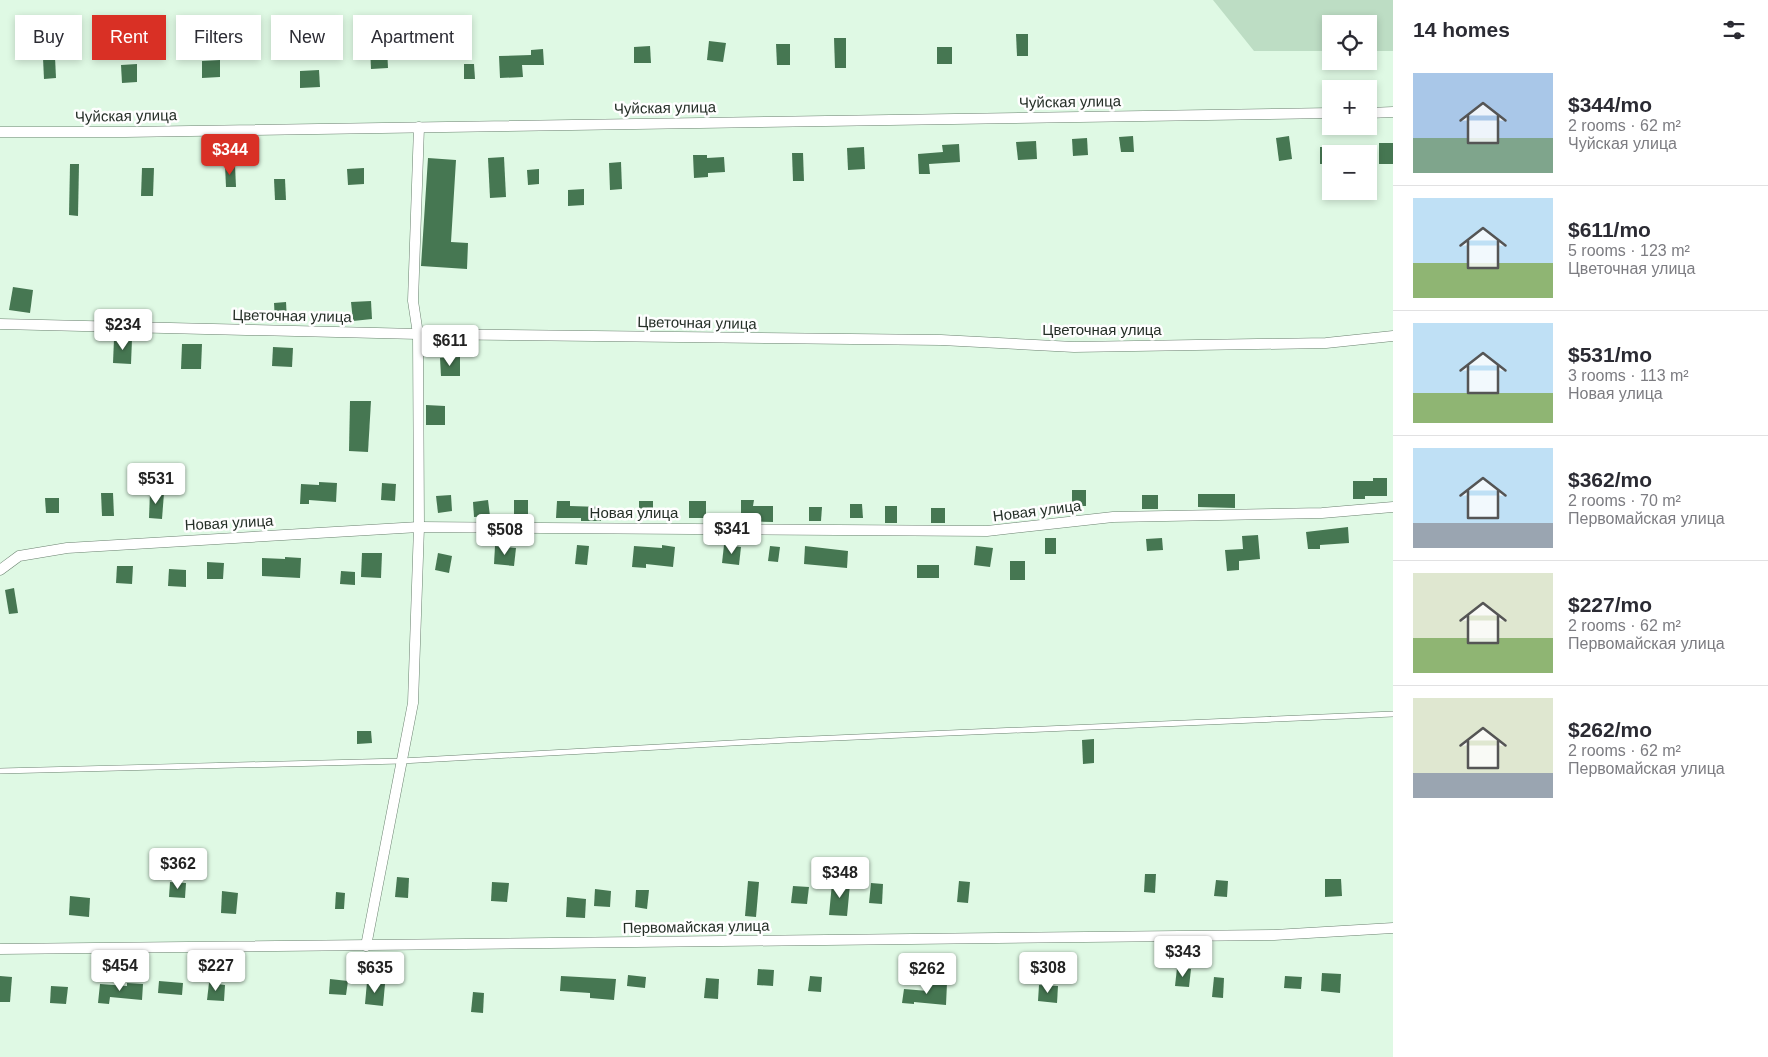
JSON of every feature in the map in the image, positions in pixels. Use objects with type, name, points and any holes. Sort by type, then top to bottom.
[{"type":"street","points":[[1377,112],[1393,112]]},
{"type":"street","name":"Чуйская улица","points":[[0,132],[1322,113]]},
{"type":"street","points":[[366,946],[413,703],[419,527],[418,334],[413,301],[419,127]]},
{"type":"street","name":"Цветочная улица","points":[[0,324],[418,334],[941,340],[1074,347],[1326,343],[1393,336]]},
{"type":"street","name":"Новая улица","points":[[0,570],[19,556],[67,548],[419,527],[987,531],[1113,517],[1322,513],[1393,506]]},
{"type":"street","name":"Первомайская улица","points":[[0,949],[1274,935],[1393,928]]},
{"type":"lane","points":[[0,771],[401,762],[788,740],[1393,714]]},
{"type":"green space","points":[[1213,0],[1393,0],[1393,51],[1377,51],[1377,15],[1322,15],[1322,51],[1254,51]]},
{"type":"building","points":[[1016,34],[1028,34],[1028,56],[1017,56]]},
{"type":"building","points":[[834,38],[846,38],[846,68],[835,68]]},
{"type":"building","points":[[709,41],[726,43],[723,62],[707,60]]},
{"type":"building","points":[[776,44],[790,44],[790,65],[777,65]]},
{"type":"building","points":[[650,46],[651,63],[634,63],[634,47]]},
{"type":"building","points":[[937,47],[952,47],[952,64],[937,64]]},
{"type":"building","points":[[543,49],[544,65],[522,65],[523,77],[500,78],[499,56],[531,55],[531,50]]},
{"type":"building","points":[[43,60],[55,60],[56,78],[44,79]]},
{"type":"building","points":[[220,60],[220,77],[202,78],[202,61]]},
{"type":"building","points":[[371,60],[388,60],[388,68],[371,69]]},
{"type":"building","points":[[137,64],[137,82],[122,83],[121,65]]},
{"type":"building","points":[[464,64],[474,64],[475,79],[464,79]]},
{"type":"building","points":[[319,70],[320,87],[300,88],[300,71]]},
{"type":"building","points":[[1133,136],[1134,152],[1121,152],[1119,137]]},
{"type":"building","points":[[1289,136],[1292,159],[1279,161],[1276,138]]},
{"type":"building","points":[[1087,138],[1088,155],[1073,156],[1072,139]]},
{"type":"building","points":[[1036,141],[1037,159],[1018,160],[1016,142]]},
{"type":"building","points":[[1379,143],[1393,143],[1393,164],[1379,164]]},
{"type":"building","points":[[959,144],[960,162],[929,164],[930,174],[919,174],[918,154],[943,152],[942,145]]},
{"type":"building","points":[[864,147],[865,169],[848,170],[847,148]]},
{"type":"building","points":[[1320,147],[1322,147],[1322,164],[1320,164]]},
{"type":"building","points":[[792,153],[803,153],[804,181],[793,181]]},
{"type":"building","points":[[693,155],[707,155],[707,158],[724,157],[725,172],[708,173],[708,177],[694,178]]},
{"type":"building","points":[[504,157],[506,197],[490,198],[488,158]]},
{"type":"building","points":[[428,158],[456,160],[451,242],[468,243],[467,269],[421,266]]},
{"type":"building","points":[[621,162],[622,189],[610,190],[609,163]]},
{"type":"building","points":[[70,164],[79,164],[78,216],[69,215]]},
{"type":"building","points":[[225,165],[235,165],[236,187],[226,187]]},
{"type":"building","points":[[142,168],[154,168],[153,196],[141,196]]},
{"type":"building","points":[[364,168],[364,184],[348,185],[347,169]]},
{"type":"building","points":[[539,169],[539,184],[528,185],[527,170]]},
{"type":"building","points":[[274,179],[285,179],[286,200],[275,200]]},
{"type":"building","points":[[584,189],[584,205],[568,206],[568,190]]},
{"type":"building","points":[[13,287],[33,290],[30,313],[9,310]]},
{"type":"building","points":[[371,301],[372,319],[353,321],[351,302]]},
{"type":"building","points":[[286,302],[287,320],[275,321],[274,303]]},
{"type":"building","points":[[114,339],[132,339],[131,364],[113,363]]},
{"type":"building","points":[[182,344],[202,344],[201,369],[181,369]]},
{"type":"building","points":[[273,347],[293,348],[292,367],[272,366]]},
{"type":"building","points":[[460,357],[460,376],[441,376],[440,358]]},
{"type":"building","points":[[350,401],[371,401],[368,452],[349,451]]},
{"type":"building","points":[[426,405],[445,406],[445,425],[426,425]]},
{"type":"building","points":[[1373,478],[1387,478],[1387,496],[1365,496],[1365,499],[1353,499],[1353,481],[1373,481]]},
{"type":"building","points":[[319,482],[337,483],[336,502],[309,500],[309,504],[300,504],[301,484],[319,485]]},
{"type":"building","points":[[382,483],[396,484],[395,501],[381,500]]},
{"type":"building","points":[[1072,490],[1086,490],[1086,506],[1072,506]]},
{"type":"building","points":[[150,492],[164,493],[162,519],[149,518]]},
{"type":"building","points":[[101,493],[113,493],[114,516],[102,516]]},
{"type":"building","points":[[1198,494],[1235,494],[1235,508],[1198,507]]},
{"type":"building","points":[[451,495],[452,511],[438,513],[436,496]]},
{"type":"building","points":[[1142,495],[1158,495],[1158,509],[1142,509]]},
{"type":"building","points":[[45,498],[59,498],[59,513],[46,513]]},
{"type":"building","points":[[488,500],[490,516],[474,517],[473,502]]},
{"type":"building","points":[[514,500],[528,500],[528,515],[514,515]]},
{"type":"building","points":[[741,500],[754,500],[753,506],[773,506],[773,522],[741,521]]},
{"type":"building","points":[[557,501],[570,501],[570,506],[601,507],[601,521],[581,521],[581,518],[556,518]]},
{"type":"building","points":[[639,501],[653,501],[653,518],[639,517]]},
{"type":"building","points":[[689,501],[706,501],[706,518],[689,518]]},
{"type":"building","points":[[850,504],[862,504],[863,518],[850,518]]},
{"type":"building","points":[[885,506],[897,506],[897,523],[885,523]]},
{"type":"building","points":[[809,507],[822,507],[821,521],[809,521]]},
{"type":"building","points":[[931,508],[945,508],[945,523],[931,523]]},
{"type":"building","points":[[1348,527],[1349,543],[1320,545],[1320,549],[1308,549],[1306,532]]},
{"type":"building","points":[[1258,535],[1260,559],[1239,561],[1239,570],[1227,571],[1225,550],[1243,549],[1242,536]]},
{"type":"building","points":[[1045,538],[1056,538],[1056,554],[1045,554]]},
{"type":"building","points":[[1162,538],[1163,550],[1147,551],[1146,539]]},
{"type":"building","points":[[577,545],[589,546],[587,565],[575,564]]},
{"type":"building","points":[[662,545],[675,547],[673,567],[646,564],[646,568],[632,567],[634,546],[662,548]]},
{"type":"building","points":[[724,545],[741,547],[739,565],[722,563]]},
{"type":"building","points":[[495,546],[516,548],[514,566],[494,564]]},
{"type":"building","points":[[770,546],[780,547],[778,562],[768,561]]},
{"type":"building","points":[[805,546],[848,551],[847,568],[804,564]]},
{"type":"building","points":[[976,546],[993,548],[990,567],[974,565]]},
{"type":"building","points":[[362,553],[382,553],[381,578],[361,577]]},
{"type":"building","points":[[438,553],[452,556],[449,573],[435,570]]},
{"type":"building","points":[[285,557],[301,558],[300,578],[262,576],[262,558],[285,559]]},
{"type":"building","points":[[1010,561],[1025,561],[1025,580],[1010,580]]},
{"type":"building","points":[[207,562],[224,563],[223,579],[207,579]]},
{"type":"building","points":[[917,565],[939,565],[939,578],[917,578]]},
{"type":"building","points":[[117,566],[133,566],[132,584],[116,583]]},
{"type":"building","points":[[169,569],[186,570],[186,587],[168,586]]},
{"type":"building","points":[[341,571],[355,572],[355,585],[340,584]]},
{"type":"building","points":[[14,588],[18,613],[9,614],[5,590]]},
{"type":"building","points":[[357,731],[371,731],[372,743],[357,744]]},
{"type":"building","points":[[1094,739],[1094,763],[1083,764],[1082,740]]},
{"type":"building","points":[[1145,874],[1156,874],[1155,893],[1144,892]]},
{"type":"building","points":[[397,877],[409,878],[408,898],[395,897]]},
{"type":"building","points":[[1325,879],[1341,879],[1342,896],[1325,897]]},
{"type":"building","points":[[1216,880],[1228,881],[1227,897],[1214,896]]},
{"type":"building","points":[[748,881],[759,882],[756,917],[745,916]]},
{"type":"building","points":[[959,881],[970,882],[968,903],[957,902]]},
{"type":"building","points":[[170,882],[186,883],[185,898],[169,897]]},
{"type":"building","points":[[492,882],[509,883],[507,902],[491,901]]},
{"type":"building","points":[[832,883],[850,884],[847,916],[829,915]]},
{"type":"building","points":[[871,883],[883,884],[882,904],[869,903]]},
{"type":"building","points":[[793,886],[809,887],[807,904],[791,903]]},
{"type":"building","points":[[595,889],[611,891],[610,907],[594,906]]},
{"type":"building","points":[[636,890],[649,890],[647,909],[635,907]]},
{"type":"building","points":[[222,891],[238,893],[236,914],[221,913]]},
{"type":"building","points":[[336,892],[345,893],[344,909],[335,909]]},
{"type":"building","points":[[70,896],[90,898],[89,917],[69,915]]},
{"type":"building","points":[[567,897],[586,899],[585,918],[566,917]]},
{"type":"building","points":[[1177,968],[1191,969],[1189,987],[1175,986]]},
{"type":"building","points":[[758,969],[774,970],[773,986],[757,985]]},
{"type":"building","points":[[1322,973],[1341,974],[1340,993],[1321,991]]},
{"type":"building","points":[[628,975],[646,977],[645,988],[627,986]]},
{"type":"building","points":[[0,976],[12,977],[10,1002],[0,1002]]},
{"type":"building","points":[[561,976],[616,979],[614,1000],[590,998],[590,993],[560,991]]},
{"type":"building","points":[[810,976],[822,977],[821,992],[808,991]]},
{"type":"building","points":[[1285,976],[1302,977],[1301,989],[1284,988]]},
{"type":"building","points":[[1214,977],[1224,978],[1223,998],[1212,997]]},
{"type":"building","points":[[706,978],[719,979],[718,999],[704,998]]},
{"type":"building","points":[[330,979],[348,981],[346,995],[329,994]]},
{"type":"building","points":[[159,981],[183,983],[182,995],[158,993]]},
{"type":"building","points":[[928,981],[947,983],[946,1005],[914,1002],[914,1004],[902,1003],[904,989],[928,991]]},
{"type":"building","points":[[367,982],[385,984],[383,1006],[365,1004]]},
{"type":"building","points":[[127,983],[143,984],[142,1000],[110,997],[109,1004],[98,1003],[100,984],[127,986]]},
{"type":"building","points":[[209,983],[225,985],[224,1001],[207,1000]]},
{"type":"building","points":[[1039,985],[1058,986],[1057,1003],[1038,1001]]},
{"type":"building","points":[[51,986],[68,987],[66,1004],[50,1003]]},
{"type":"building","points":[[473,992],[484,993],[483,1013],[471,1012]]}]
